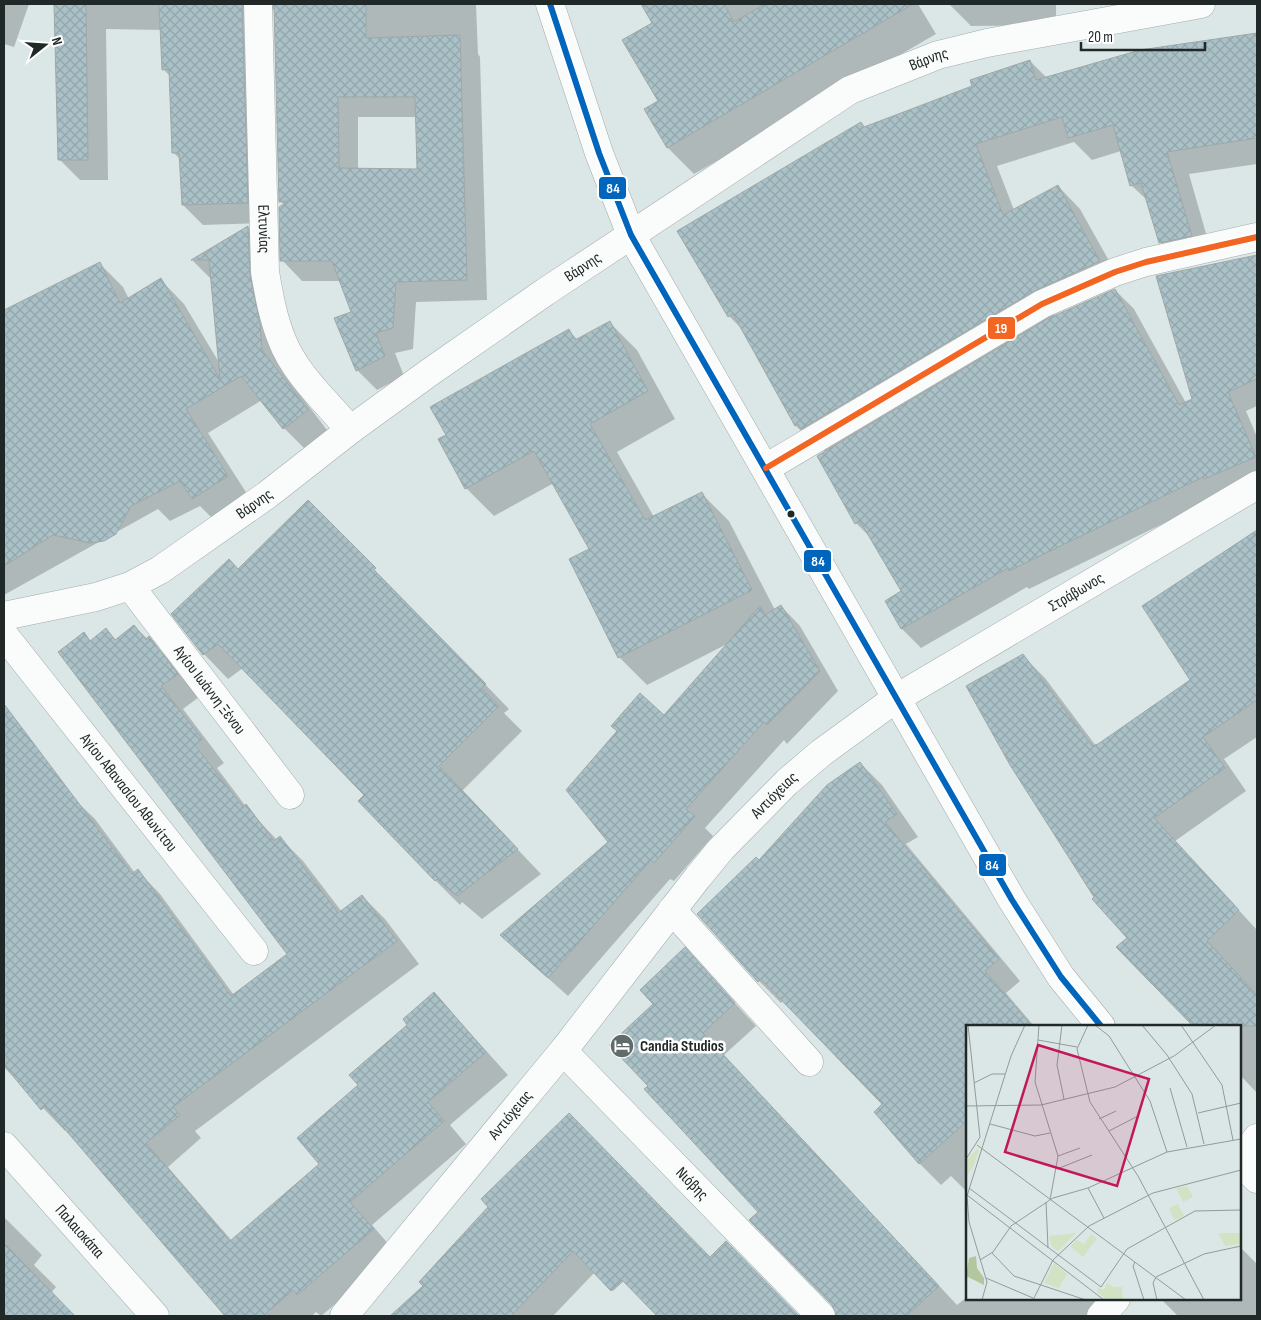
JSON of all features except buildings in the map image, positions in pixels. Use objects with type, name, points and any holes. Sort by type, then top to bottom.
[{"type":"street","name":"Ελτυνίας","points":[[258,4],[266,272],[270,297],[282,341],[292,360],[350,430]]},
{"type":"street","points":[[550,4],[599,153],[631,235],[766,468],[894,699],[1012,900],[1061,977],[1100,1025]]},
{"type":"street","name":"Βάρνης","points":[[4,616],[58,606],[130,586],[196,546],[268,495],[350,430],[544,292],[824,105],[850,90],[938,55],[987,43],[1201,4]]},
{"type":"street","points":[[766,468],[1042,304],[1115,272],[1155,260],[1257,238]]},
{"type":"street","name":"Στράβωνος","points":[[894,699],[1257,485]]},
{"type":"street","name":"Αγίου Ιωάννη Ξένου","points":[[130,586],[290,794]]},
{"type":"street","name":"Αγίου Αθανασίου Αθωνίτου","points":[[4,635],[254,951]]},
{"type":"street","name":"Αντιόχειας","points":[[344,1316],[564,1051],[721,849],[787,782],[829,747],[894,699]]},
{"type":"street","points":[[672,910],[809,1062]]},
{"type":"street","name":"Νιόβης","points":[[564,1051],[821,1316]]},
{"type":"street","points":[[1241,1159],[1257,1138]]},
{"type":"street","name":"Παλαιοκάπα","points":[[4,1146],[155,1316]]},
{"type":"street","points":[[1241,1161],[1257,1179]]},
{"type":"street","points":[[1101,1316],[1115,1300]]},
{"type":"transit line","name":"84","points":[[550,4],[599,153],[631,235],[1012,900],[1061,977],[1100,1025]]},
{"type":"transit line","name":"19","points":[[766,468],[1042,304],[1115,272],[1146,262],[1257,237]]},
{"type":"place","name":"Candia Studios","points":[[622,1046]]}]
